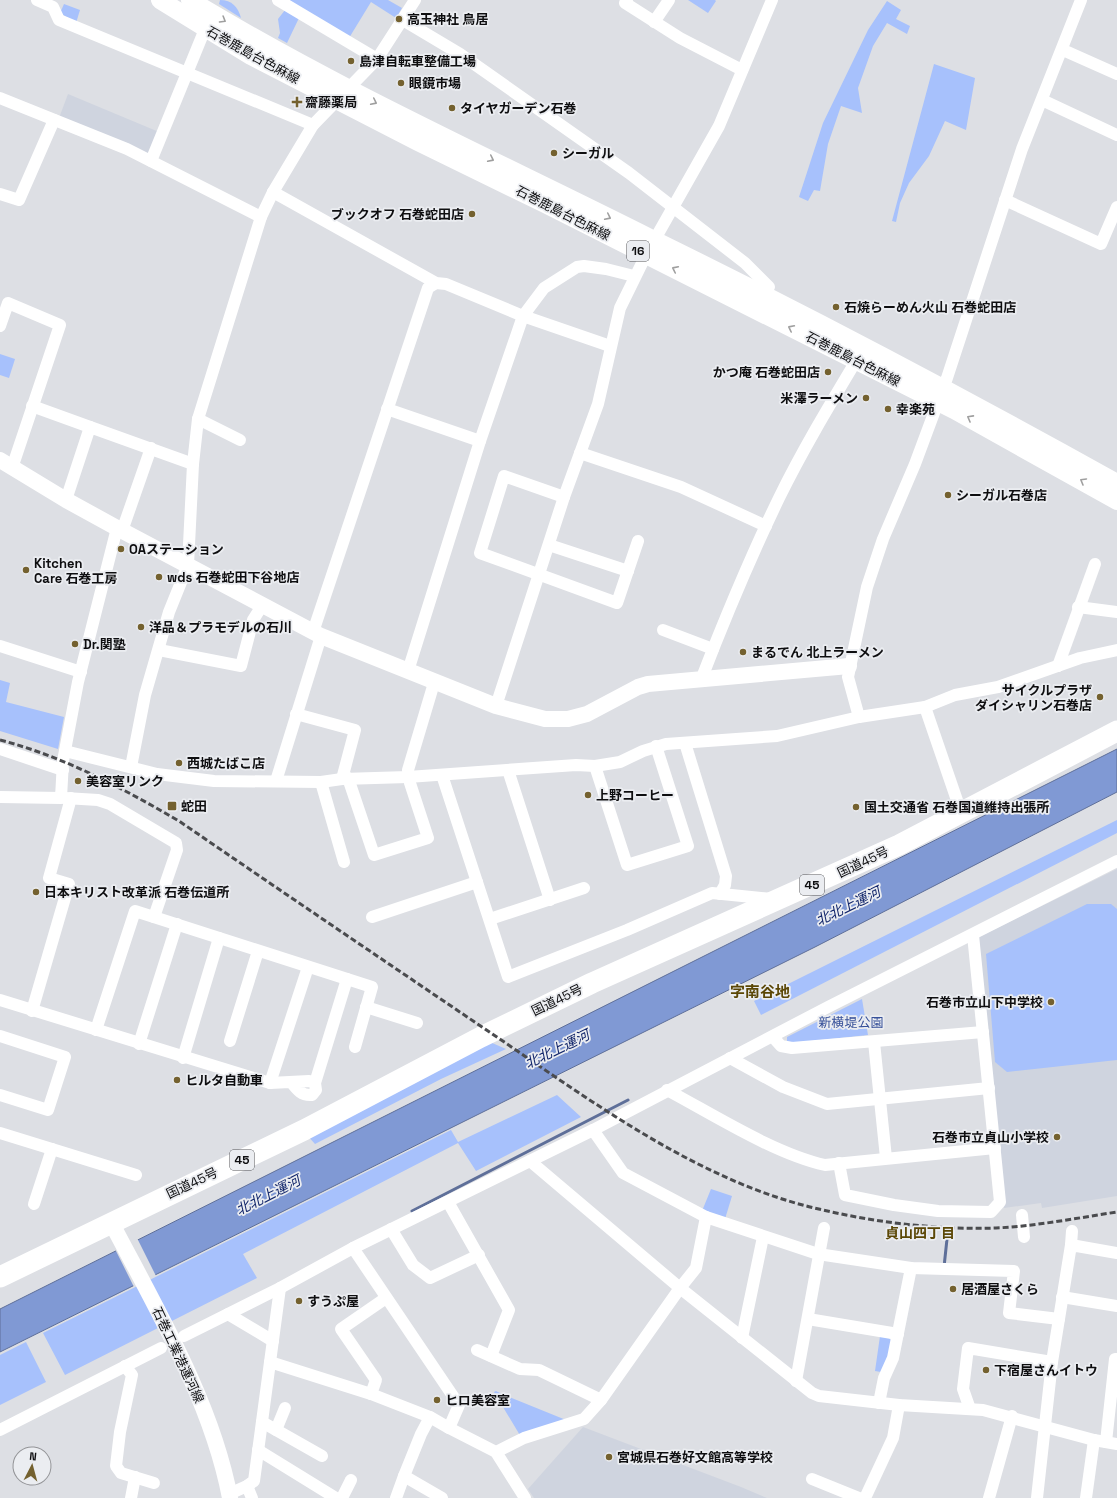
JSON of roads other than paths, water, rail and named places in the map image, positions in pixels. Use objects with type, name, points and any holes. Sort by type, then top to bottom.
[{"type":"highway","name":"国道45号","points":[[0,1277],[115,1230],[501,1027],[592,983],[899,845],[1117,731]]},
{"type":"main road","name":"石巻鹿島台色麻線","points":[[160,0],[251,56],[341,94],[650,247],[940,395],[1117,483]]},
{"type":"main road","name":"石巻鹿島台色麻線","points":[[190,0],[341,94]]},
{"type":"main road","name":"石巻鹿島台色麻線","points":[[650,247],[856,361],[940,395],[1117,501]]},
{"type":"street","points":[[37,0],[53,7],[59,20],[187,71],[313,125]]},
{"type":"street","points":[[131,767],[145,695],[170,612],[188,565],[193,464],[198,419],[261,218],[272,192],[313,125],[341,94],[377,59],[415,0]]},
{"type":"street","points":[[627,0],[625,3],[680,38],[742,70]]},
{"type":"street","points":[[654,22],[669,0]]},
{"type":"street","points":[[496,706],[564,497],[598,404],[610,346],[620,308],[634,276],[719,126],[772,0]]},
{"type":"street","points":[[859,718],[849,684],[849,666],[867,587],[874,564],[940,395],[1022,149],[1081,0]]},
{"type":"street","points":[[282,1],[377,59]]},
{"type":"street","points":[[403,20],[460,54],[674,207],[745,263],[769,287]]},
{"type":"street","points":[[151,161],[187,71],[206,29]]},
{"type":"street","points":[[1062,50],[1117,74]]},
{"type":"street","points":[[0,98],[107,140],[261,218]]},
{"type":"street","points":[[1042,100],[1117,135]]},
{"type":"street","points":[[0,194],[19,200],[54,120]]},
{"type":"street","points":[[272,192],[436,283],[446,284],[523,316],[610,346]]},
{"type":"street","points":[[1005,200],[1101,244],[1117,208]]},
{"type":"street","points":[[408,671],[480,441],[523,316],[544,288],[577,267],[584,266],[606,269],[634,276]]},
{"type":"street","points":[[276,781],[296,714],[317,634],[387,409],[428,288],[436,283]]},
{"type":"street","points":[[0,326],[8,303],[60,325],[32,406],[6,464],[120,530],[263,604],[317,634],[434,683],[496,706],[545,719],[568,719],[587,714],[648,684],[849,666]]},
{"type":"street","points":[[701,680],[730,606],[766,526],[818,424],[856,361]]},
{"type":"street","points":[[32,406],[193,464]]},
{"type":"street","points":[[387,409],[480,441]]},
{"type":"street","points":[[198,419],[240,440]]},
{"type":"street","points":[[66,500],[90,427]]},
{"type":"street","points":[[32,1010],[69,884],[49,878],[66,798],[63,770],[65,751],[81,672],[120,530],[151,448]]},
{"type":"street","points":[[580,453],[681,487],[766,526]]},
{"type":"street","points":[[564,497],[504,476],[480,553],[617,604],[638,541]]},
{"type":"street","points":[[549,545],[628,571]]},
{"type":"street","points":[[1058,666],[1095,564]]},
{"type":"street","points":[[159,650],[241,666],[253,620],[263,604]]},
{"type":"street","points":[[1078,608],[1117,612]]},
{"type":"street","points":[[663,630],[713,649]]},
{"type":"street","points":[[0,646],[81,672]]},
{"type":"street","points":[[65,751],[187,779],[214,781],[321,782],[345,779],[442,775],[576,765],[595,766],[620,762],[656,746],[777,736],[859,718],[925,707],[955,695],[998,687],[1080,658],[1117,650]]},
{"type":"street","points":[[296,714],[355,730],[345,779],[374,855],[428,838],[408,777],[408,770],[434,683]]},
{"type":"street","points":[[925,707],[961,812]]},
{"type":"street","points":[[685,743],[726,876],[725,885],[720,894]]},
{"type":"street","points":[[595,766],[627,865],[673,851],[688,846],[656,746]]},
{"type":"street","points":[[0,749],[63,770]]},
{"type":"street","points":[[508,770],[550,900]]},
{"type":"street","points":[[442,775],[508,977],[627,930],[712,893],[766,897],[778,900]]},
{"type":"street","points":[[321,782],[344,862]]},
{"type":"street","points":[[0,797],[98,800],[110,804],[176,843],[177,850],[154,917]]},
{"type":"street","points":[[184,1336],[280,1288],[353,1248],[593,1130],[828,1007],[1117,861]]},
{"type":"street","points":[[372,917],[477,882]]},
{"type":"street","points":[[490,919],[584,888]]},
{"type":"street","points":[[96,1030],[135,911],[372,987],[355,1047]]},
{"type":"street","points":[[139,1044],[177,924]]},
{"type":"street","points":[[839,1163],[845,1195],[894,1205],[938,1211],[991,1212],[1000,1202],[973,935]]},
{"type":"street","points":[[183,1058],[219,938]]},
{"type":"street","points":[[230,1041],[258,951]]},
{"type":"street","points":[[270,1083],[308,967]]},
{"type":"street","points":[[0,1000],[183,1058],[270,1083],[309,1081],[315,1083],[348,979]]},
{"type":"street","points":[[366,1007],[417,1023]]},
{"type":"street","points":[[773,1037],[781,1046],[792,1048],[983,1032]]},
{"type":"street","points":[[0,1036],[66,1057],[48,1110],[0,1095]]},
{"type":"street","points":[[874,1042],[886,1158]]},
{"type":"street","points":[[730,1058],[783,1087],[827,1104],[989,1088]]},
{"type":"street","points":[[667,1090],[765,1142],[813,1162],[826,1165],[995,1148]]},
{"type":"street","points":[[593,1130],[623,1173],[706,1217],[818,1254],[911,1268],[1014,1271],[1009,1313],[1058,1319]]},
{"type":"street","points":[[0,1133],[136,1175]]},
{"type":"street","points":[[34,1204],[52,1149]]},
{"type":"street","points":[[530,1161],[680,1288],[796,1381],[819,1396],[899,1406],[984,1410],[1046,1425],[1094,1440],[1112,1443],[1115,1359],[1117,1359]]},
{"type":"street","points":[[448,1202],[510,1310],[491,1356]]},
{"type":"street","points":[[1022,1215],[1024,1237]]},
{"type":"street","points":[[496,1452],[524,1438],[584,1419],[601,1400],[680,1288],[696,1268],[706,1217]]},
{"type":"street","points":[[796,1381],[808,1319],[818,1254],[824,1228]]},
{"type":"street","name":"石巻工業港運河線","points":[[115,1230],[179,1355],[208,1421],[229,1496]]},
{"type":"street","points":[[392,1230],[413,1265],[430,1278],[479,1255]]},
{"type":"street","points":[[1038,1498],[1052,1362],[1071,1246],[1072,1231]]},
{"type":"street","points":[[742,1338],[763,1237]]},
{"type":"street","points":[[1071,1246],[1117,1253]]},
{"type":"street","points":[[353,1248],[459,1405],[449,1428]]},
{"type":"street","points":[[879,1403],[884,1378],[893,1358],[911,1268]]},
{"type":"street","points":[[229,1496],[254,1481],[280,1288]]},
{"type":"street","points":[[1062,1297],[1117,1306]]},
{"type":"street","points":[[372,1394],[376,1380],[341,1329],[386,1298]]},
{"type":"street","points":[[228,1314],[273,1341]]},
{"type":"street","points":[[808,1319],[898,1334]]},
{"type":"street","points":[[0,1430],[161,1348]]},
{"type":"street","points":[[970,1409],[963,1389],[968,1348],[1052,1362]]},
{"type":"street","points":[[477,1350],[520,1368],[539,1370],[601,1400]]},
{"type":"street","points":[[270,1362],[372,1394],[430,1417],[496,1452],[525,1498]]},
{"type":"street","points":[[125,1366],[132,1375],[120,1432],[116,1466],[121,1474],[154,1483]]},
{"type":"street","points":[[865,1498],[893,1438],[899,1406]]},
{"type":"street","points":[[276,1430],[285,1408]]},
{"type":"street","points":[[989,1498],[1012,1416]]},
{"type":"street","points":[[396,1498],[421,1434],[430,1417]]},
{"type":"street","points":[[262,1422],[322,1456]]},
{"type":"street","points":[[1086,1498],[1094,1440]]},
{"type":"street","points":[[258,1450],[336,1498]]},
{"type":"street","points":[[404,1476],[442,1498]]},
{"type":"street","points":[[131,1498],[135,1477]]},
{"type":"street","points":[[812,1479],[859,1498]]},
{"type":"street","points":[[342,1498],[351,1480]]},
{"type":"street","points":[[247,1486],[252,1498]]},
{"type":"water","name":"北北上運河","points":[[1117,749],[1117,792],[815,947],[0,1352],[0,1309]]},
{"type":"waterway","points":[[412,1211],[628,1100]]},
{"type":"waterway","points":[[944,1267],[947,1239]]},
{"type":"railway","points":[[0,740],[70,764],[114,785],[179,821],[605,1110],[646,1136],[732,1180],[777,1197],[844,1215],[931,1227],[996,1228],[1027,1226],[1117,1212]]},
{"type":"place","name":"高玉神社 鳥居","points":[[399,19]]},
{"type":"place","name":"島津自転車整備工場","points":[[351,61]]},
{"type":"place","name":"眼鏡市場","points":[[401,83]]},
{"type":"place","name":"齋藤薬局","points":[[297,102]]},
{"type":"place","name":"タイヤガーデン石巻","points":[[452,108]]},
{"type":"place","name":"シーガル","points":[[554,153]]},
{"type":"place","name":"ブックオフ 石巻蛇田店","points":[[472,214]]},
{"type":"place","name":"石焼らーめん火山 石巻蛇田店","points":[[836,307]]},
{"type":"place","name":"かつ庵 石巻蛇田店","points":[[828,372]]},
{"type":"place","name":"米澤ラーメン","points":[[866,398]]},
{"type":"place","name":"幸楽苑","points":[[888,409]]},
{"type":"place","name":"シーガル石巻店","points":[[948,495]]},
{"type":"place","name":"OAステーション","points":[[121,549]]},
{"type":"place","name":"Kitchen Care 石巻工房","points":[[26,570]]},
{"type":"place","name":"wds 石巻蛇田下谷地店","points":[[159,577]]},
{"type":"place","name":"洋品＆プラモデルの石川","points":[[141,627]]},
{"type":"place","name":"Dr.関塾","points":[[75,644]]},
{"type":"place","name":"まるでん 北上ラーメン","points":[[743,652]]},
{"type":"place","name":"サイクルプラザ ダイシャリン石巻店","points":[[1100,697]]},
{"type":"place","name":"西城たばこ店","points":[[179,763]]},
{"type":"place","name":"美容室リンク","points":[[78,781]]},
{"type":"place","name":"上野コーヒー","points":[[588,795]]},
{"type":"place","name":"蛇田","points":[[172,806]]},
{"type":"place","name":"国土交通省 石巻国道維持出張所","points":[[856,807]]},
{"type":"place","name":"日本キリスト改革派 石巻伝道所","points":[[36,892]]},
{"type":"place","name":"石巻市立山下中学校","points":[[1051,1002]]},
{"type":"place","name":"ヒルタ自動車","points":[[177,1080]]},
{"type":"place","name":"石巻市立貞山小学校","points":[[1057,1137]]},
{"type":"place","name":"居酒屋さくら","points":[[953,1289]]},
{"type":"place","name":"すうぷ屋","points":[[299,1301]]},
{"type":"place","name":"下宿屋さんイトウ","points":[[986,1370]]},
{"type":"place","name":"ヒロ美容室","points":[[437,1400]]},
{"type":"place","name":"宮城県石巻好文館高等学校","points":[[609,1457]]},
{"type":"district","name":"字南谷地","points":[[760,991]]},
{"type":"district","name":"貞山四丁目","points":[[920,1233]]},
{"type":"park label","name":"新横堤公園","points":[[851,1022]]}]
